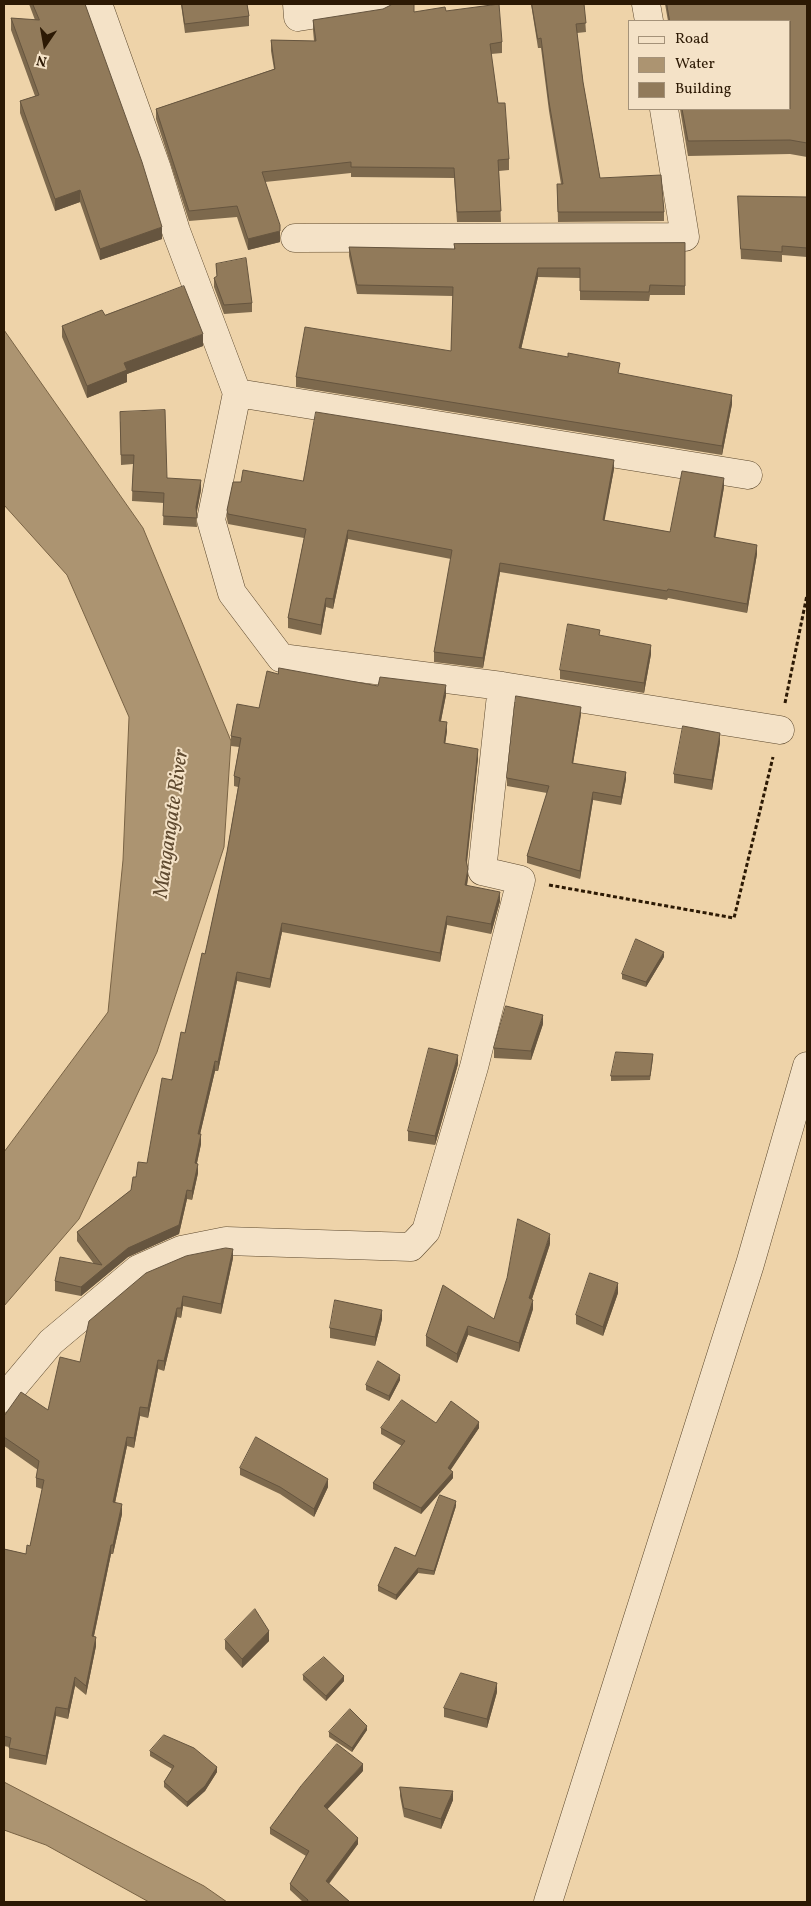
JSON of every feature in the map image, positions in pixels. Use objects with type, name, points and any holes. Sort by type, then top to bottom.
[{"type":"street","points":[[98,4],[157,169],[176,231],[237,393],[211,520],[232,593],[281,658],[502,686],[780,730]]},
{"type":"street","points":[[297,4],[298,17],[381,4]]},
{"type":"street","points":[[646,4],[649,20]]},
{"type":"street","points":[[296,238],[685,237],[664,110]]},
{"type":"street","points":[[237,393],[748,474]]},
{"type":"street","points":[[4,1398],[51,1342],[138,1269],[181,1250],[226,1241],[411,1247],[426,1230],[474,1067],[521,880],[482,872],[502,686]]},
{"type":"street","points":[[548,1902],[750,1264],[807,1066]]},
{"type":"path","points":[[521,880],[734,918]]},
{"type":"water","name":"Mangangate River","points":[[4,330],[143,528],[231,741],[224,847],[157,1052],[79,1219],[4,1306],[4,1152],[108,1012],[123,860],[129,717],[67,575],[4,505]]},
{"type":"water","points":[[4,1782],[204,1886],[227,1902],[149,1902],[46,1845],[4,1830]]},
{"type":"building","points":[[33,4],[85,4],[142,162],[162,227],[100,249],[80,190],[55,199],[20,101],[39,95],[11,18],[39,20]]},
{"type":"building","points":[[182,4],[247,4],[249,16],[185,24]]},
{"type":"building","points":[[392,4],[414,4],[414,12],[445,7],[446,11],[499,4],[502,42],[490,44],[498,103],[505,103],[509,159],[498,160],[501,211],[457,212],[454,168],[351,167],[351,162],[262,172],[280,225],[280,231],[248,239],[237,206],[189,211],[156,109],[275,69],[271,40],[316,41],[313,20],[383,9]]},
{"type":"building","points":[[532,4],[584,4],[586,23],[576,24],[583,82],[600,178],[661,175],[664,212],[558,212],[557,184],[563,184],[549,102],[541,38],[538,39]]},
{"type":"building","points":[[667,4],[807,4],[807,143],[790,140],[688,141],[682,110],[791,110],[791,20],[670,20]]},
{"type":"building","points":[[738,196],[807,197],[807,248],[782,246],[782,252],[741,249]]},
{"type":"building","points":[[685,243],[685,286],[650,285],[649,292],[580,291],[580,268],[538,268],[519,348],[568,357],[568,353],[620,363],[618,373],[732,395],[722,446],[296,377],[305,327],[451,351],[453,287],[357,285],[349,247],[455,249],[454,244]]},
{"type":"building","points":[[246,258],[252,303],[224,305],[214,278],[217,276],[216,264]]},
{"type":"building","points":[[184,286],[203,334],[124,363],[127,370],[87,386],[62,326],[102,310],[105,315]]},
{"type":"building","points":[[165,410],[167,478],[201,480],[196,507],[197,518],[163,516],[164,493],[132,491],[134,455],[121,455],[120,412]]},
{"type":"building","points":[[316,412],[614,460],[603,520],[670,532],[682,471],[724,478],[714,537],[757,545],[747,604],[668,589],[667,591],[500,563],[483,658],[434,652],[452,550],[348,530],[333,599],[326,598],[321,625],[288,618],[306,529],[228,514],[227,510],[233,482],[241,482],[243,470],[303,481]]},
{"type":"building","points":[[568,624],[600,630],[599,635],[651,645],[644,683],[560,670]]},
{"type":"building","points":[[279,668],[378,686],[380,677],[446,685],[439,721],[447,722],[444,743],[478,749],[465,885],[500,892],[491,924],[447,916],[440,953],[282,923],[270,979],[237,972],[218,1062],[215,1061],[198,1134],[201,1134],[195,1163],[198,1164],[192,1191],[187,1190],[179,1225],[128,1248],[81,1287],[55,1281],[60,1257],[102,1265],[77,1232],[131,1190],[133,1177],[136,1177],[138,1162],[147,1163],[162,1078],[172,1080],[181,1032],[185,1033],[202,953],[205,954],[227,852],[240,778],[234,776],[241,738],[231,736],[237,704],[259,708],[267,671],[278,674]]},
{"type":"building","points":[[516,696],[581,707],[572,763],[626,772],[621,797],[593,792],[580,871],[527,856],[549,786],[507,778]]},
{"type":"building","points":[[683,726],[720,733],[712,780],[674,774]]},
{"type":"building","points":[[636,939],[664,952],[646,982],[622,974]]},
{"type":"building","points":[[506,1006],[543,1015],[531,1051],[494,1048]]},
{"type":"building","points":[[429,1048],[458,1055],[435,1136],[408,1131]]},
{"type":"building","points":[[616,1052],[653,1054],[650,1076],[611,1076]]},
{"type":"building","points":[[518,1219],[550,1234],[529,1298],[533,1300],[519,1343],[468,1326],[457,1354],[426,1336],[443,1285],[494,1319],[507,1278]]},
{"type":"building","points":[[226,1248],[233,1249],[221,1304],[183,1296],[181,1308],[177,1308],[164,1361],[158,1360],[148,1408],[140,1407],[134,1438],[127,1437],[113,1502],[122,1504],[113,1545],[111,1545],[92,1636],[96,1637],[86,1686],[75,1677],[68,1709],[56,1707],[46,1756],[9,1748],[11,1738],[4,1736],[4,1549],[26,1554],[27,1545],[30,1546],[44,1480],[36,1478],[39,1461],[4,1437],[4,1416],[21,1392],[48,1410],[60,1357],[80,1362],[89,1321],[146,1273],[186,1256]]},
{"type":"building","points":[[590,1273],[618,1283],[603,1327],[576,1315]]},
{"type":"building","points":[[335,1300],[382,1310],[375,1337],[330,1328]]},
{"type":"building","points":[[378,1361],[400,1375],[389,1396],[366,1385]]},
{"type":"building","points":[[402,1400],[436,1423],[451,1401],[479,1422],[448,1468],[453,1472],[421,1508],[373,1483],[405,1441],[381,1428]]},
{"type":"building","points":[[256,1437],[328,1479],[314,1509],[280,1487],[240,1468]]},
{"type":"building","points":[[440,1495],[456,1501],[434,1571],[418,1568],[396,1595],[378,1586],[395,1547],[415,1556]]},
{"type":"building","points":[[255,1609],[269,1631],[242,1659],[225,1640]]},
{"type":"building","points":[[324,1657],[344,1676],[326,1696],[303,1675]]},
{"type":"building","points":[[461,1673],[497,1683],[487,1719],[444,1708]]},
{"type":"building","points":[[350,1709],[367,1726],[352,1748],[329,1732]]},
{"type":"building","points":[[164,1735],[194,1748],[217,1767],[205,1786],[187,1802],[164,1782],[174,1766],[150,1751]]},
{"type":"building","points":[[337,1744],[363,1764],[324,1806],[358,1838],[326,1881],[350,1902],[307,1902],[308,1900],[290,1884],[309,1851],[270,1828],[301,1786]]},
{"type":"building","points":[[400,1787],[453,1791],[441,1819],[404,1808]]}]
